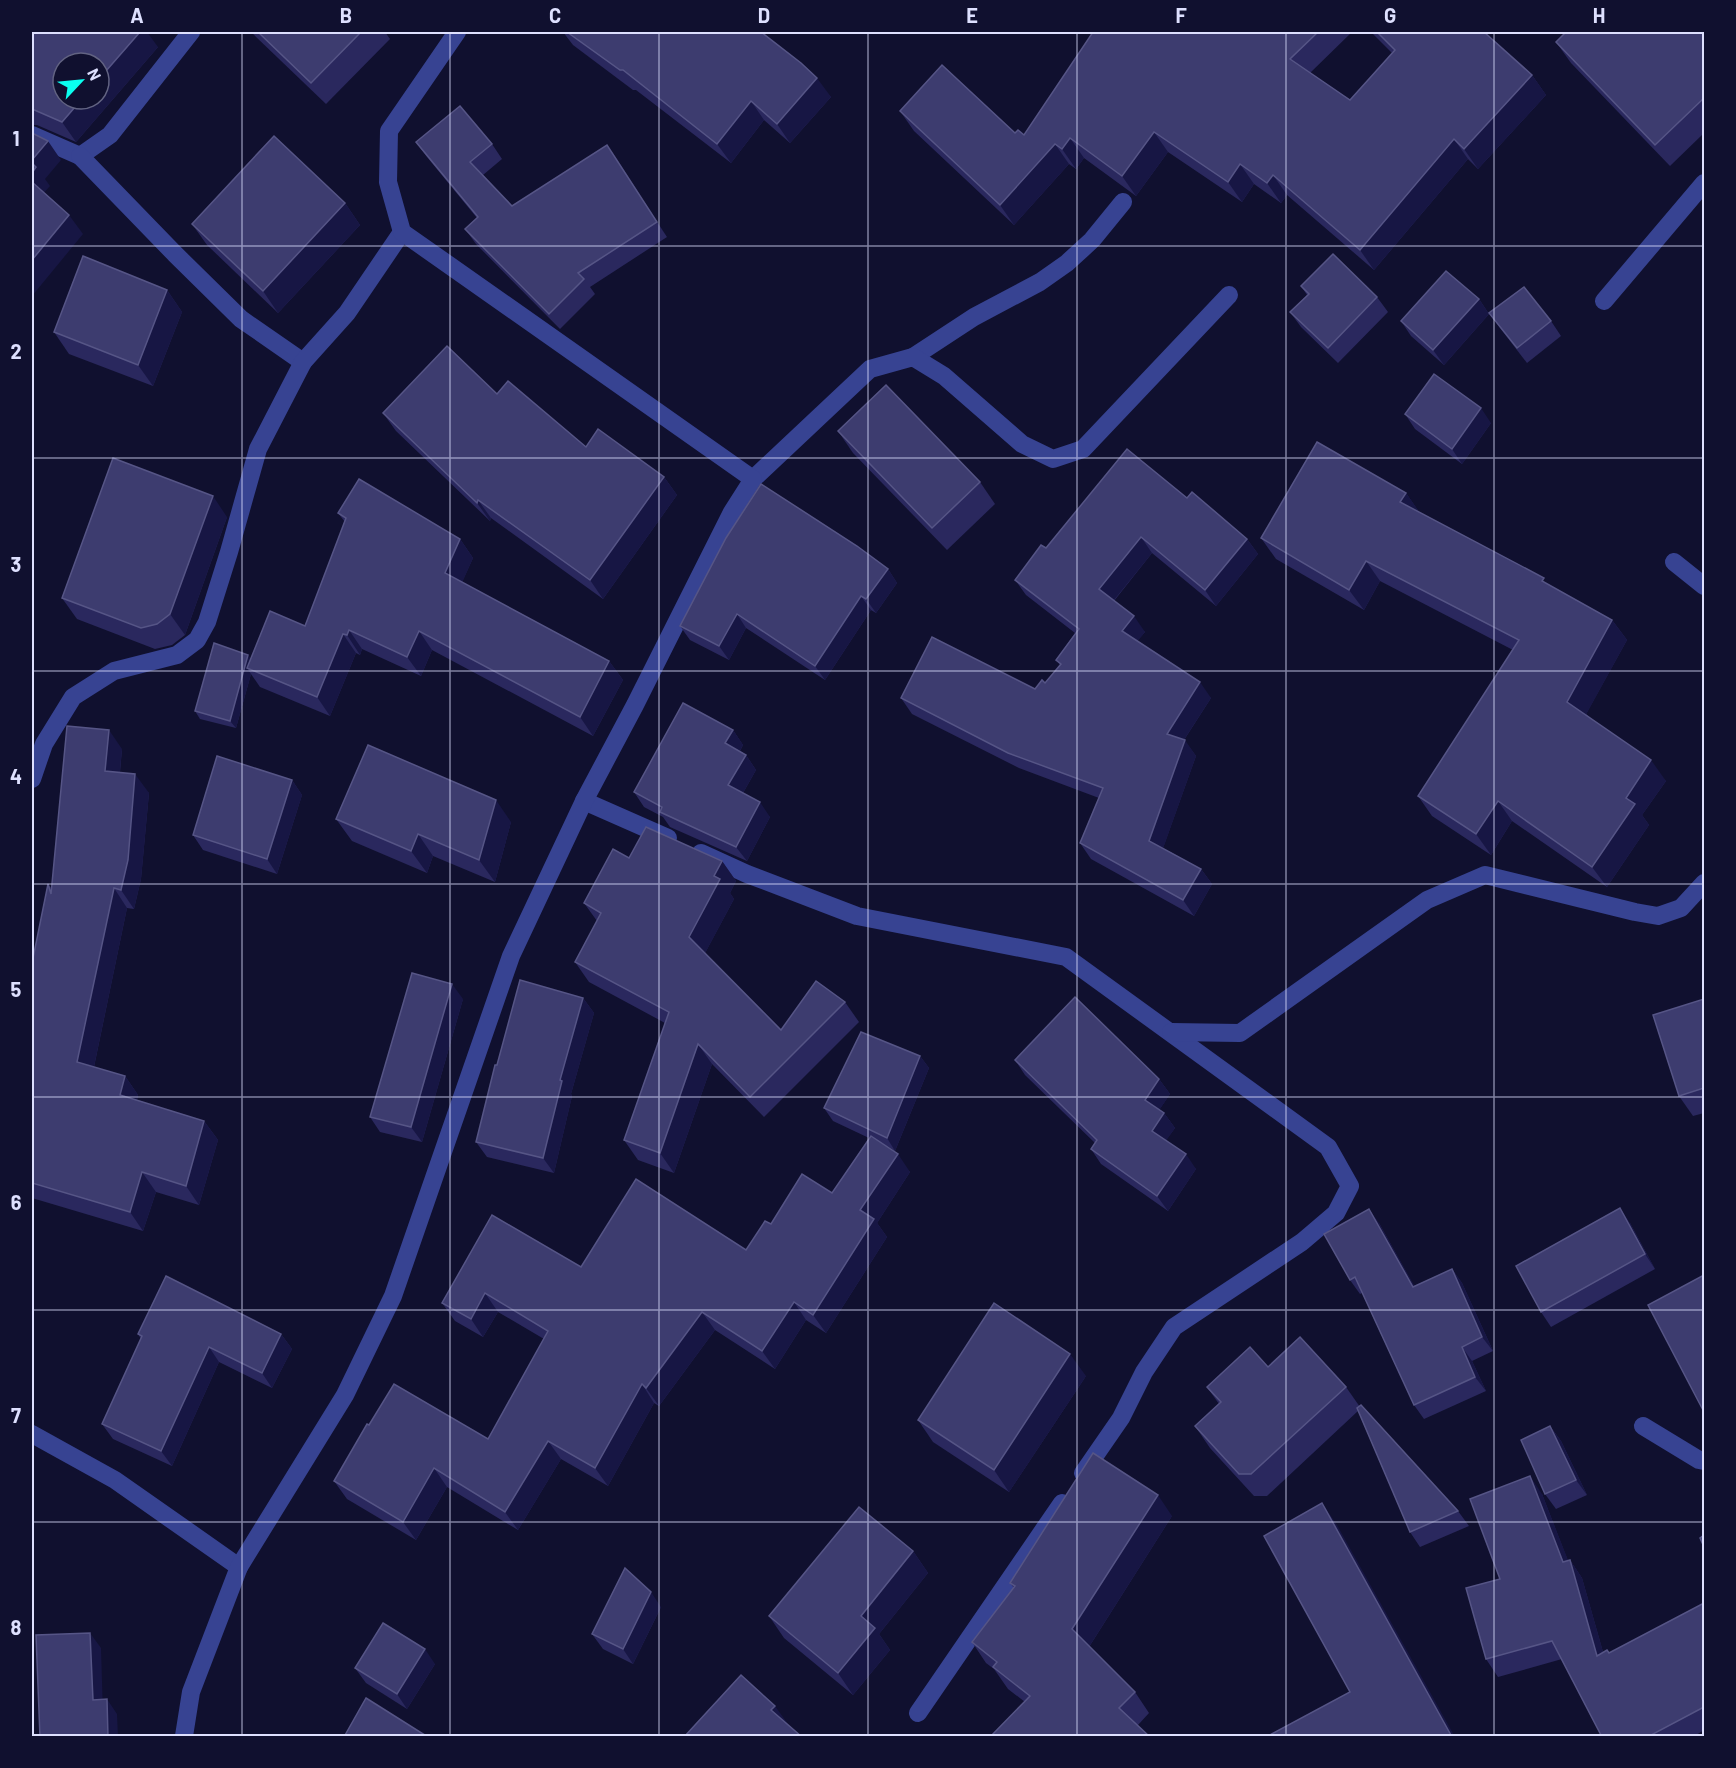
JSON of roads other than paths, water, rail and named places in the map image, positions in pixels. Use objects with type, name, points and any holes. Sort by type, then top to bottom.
[{"type":"street","points":[[80,156],[110,135],[191,32]]},
{"type":"street","points":[[457,32],[389,131],[388,182],[402,232],[753,479]]},
{"type":"street","points":[[32,135],[80,156],[241,319],[303,362]]},
{"type":"street","points":[[1604,301],[1704,183]]},
{"type":"street","points":[[184,1737],[191,1692],[239,1567],[345,1395],[393,1296],[511,956],[584,801],[732,512],[753,479],[870,369],[913,357],[974,317],[1040,282],[1067,263],[1092,240],[1123,202]]},
{"type":"street","points":[[32,779],[44,744],[73,697],[114,671],[177,655],[198,640],[207,622],[226,562],[258,449],[303,362],[347,313],[402,232]]},
{"type":"street","points":[[913,357],[944,376],[1022,444],[1053,459],[1083,448],[1229,295]]},
{"type":"street","points":[[1674,562],[1704,586]]},
{"type":"street","points":[[584,801],[747,874],[857,916],[1066,957],[1328,1147],[1350,1186],[1336,1213],[1302,1242],[1174,1327],[1143,1372],[1121,1418],[918,1713]]},
{"type":"street","points":[[1171,1032],[1240,1033],[1427,900],[1485,875],[1658,916],[1681,908],[1704,883]]},
{"type":"street","points":[[1643,1426],[1704,1461]]},
{"type":"street","points":[[32,1434],[115,1480],[239,1567]]}]
